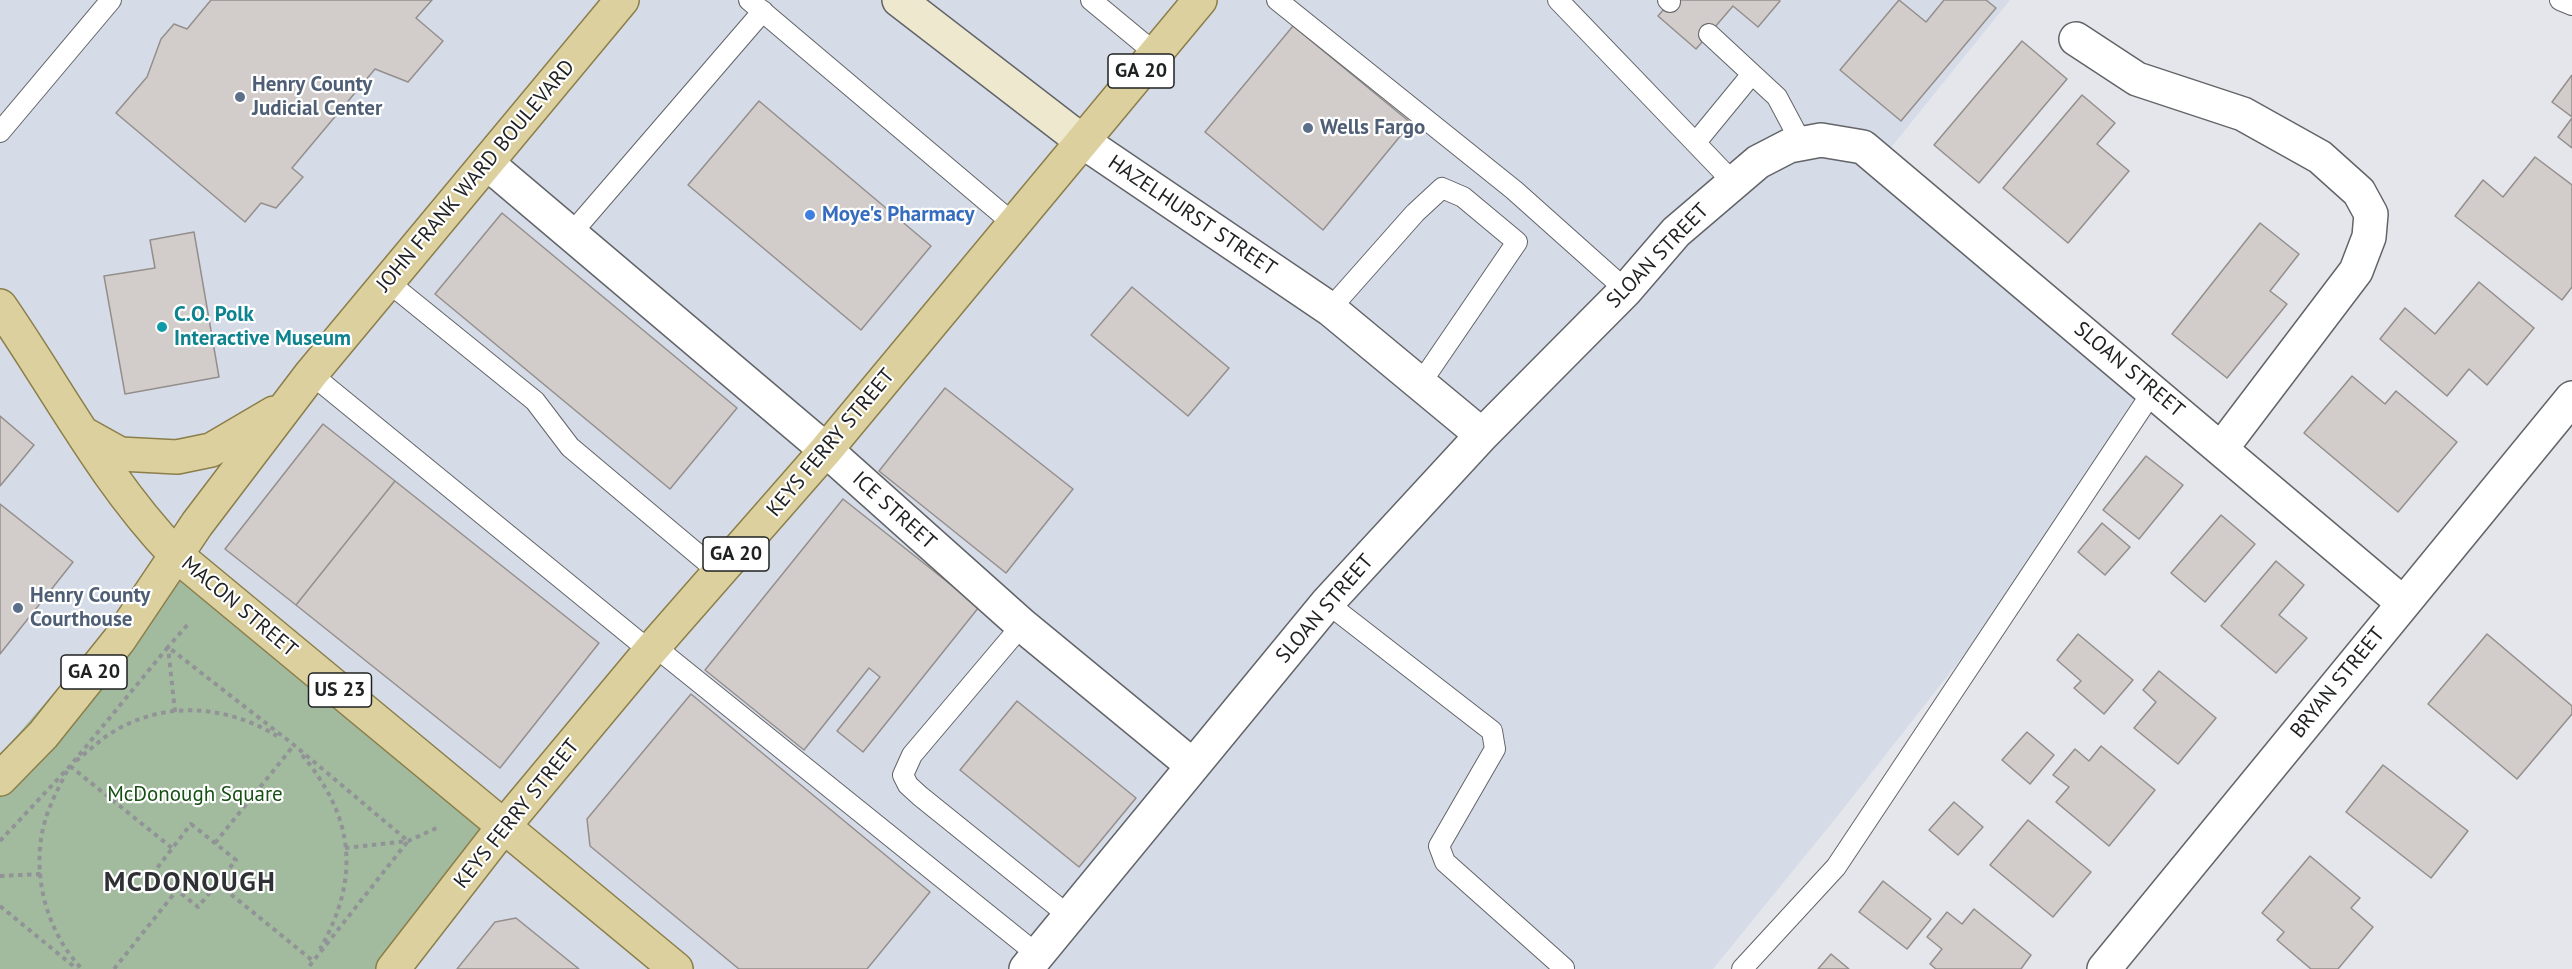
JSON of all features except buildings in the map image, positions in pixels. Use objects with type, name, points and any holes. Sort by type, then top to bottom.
[{"type":"main road","name":"JOHN FRANK WARD BOULEVARD","points":[[0,779],[43,735],[120,640],[175,554],[311,374],[622,0]]},
{"type":"main road","name":"HAZELHURST STREET","points":[[899,0],[1082,141]]},
{"type":"main road","name":"KEYS FERRY STREET","points":[[393,969],[504,826],[652,648],[826,450],[1200,0]]},
{"type":"main road","name":"MACON STREET","points":[[0,306],[80,431],[149,527],[175,554],[676,969]]},
{"type":"main road","points":[[80,431],[120,454],[177,457],[211,450],[287,406]]},
{"type":"street","points":[[2076,39],[2138,80],[2243,114],[2320,157],[2359,192],[2371,214],[2368,237],[2356,271],[2221,449]]},
{"type":"street","name":"SLOAN STREET","points":[[1032,962],[1327,603],[1482,435],[1626,290],[1676,232],[1758,162],[1789,146],[1821,140],[1863,147],[2403,603]]},
{"type":"street","name":"HAZELHURST STREET","points":[[1082,141],[1330,309],[1482,435]]},
{"type":"street","name":"ICE STREET","points":[[487,163],[826,450],[1022,625],[1192,765]]},
{"type":"street","name":"BRYAN STREET","points":[[2104,969],[2572,398]]},
{"type":"lane","points":[[0,132],[111,0]]},
{"type":"lane","points":[[1091,0],[1155,53]]},
{"type":"lane","points":[[1277,0],[1514,190],[1626,290]]},
{"type":"lane","points":[[2560,0],[2572,5]]},
{"type":"lane","points":[[1561,4],[1696,141],[1733,182]]},
{"type":"lane","points":[[570,235],[756,5],[1015,225]]},
{"type":"lane","points":[[1709,34],[1778,97],[1802,144]]},
{"type":"lane","points":[[1696,141],[1752,74]]},
{"type":"lane","points":[[1330,309],[1415,213],[1442,188],[1463,197],[1508,234],[1517,242],[1420,384]]},
{"type":"lane","points":[[388,282],[534,401],[570,447],[720,573]]},
{"type":"lane","points":[[311,374],[652,648],[1032,962]]},
{"type":"lane","points":[[1742,969],[1836,867],[2153,391]]},
{"type":"lane","points":[[1327,603],[1492,731],[1495,749],[1439,846],[1445,862],[1564,968]]},
{"type":"lane","points":[[1022,625],[912,755],[903,775],[908,785],[920,796],[1069,916]]},
{"type":"path","points":[[0,841],[70,766],[190,622]]},
{"type":"path","points":[[168,647],[175,712]]},
{"type":"path","points":[[168,647],[294,746],[408,841]]},
{"type":"path","points":[[82,969],[66,952],[45,907],[39,859],[48,810],[70,766],[110,734],[155,714],[203,709],[252,720],[294,746],[324,782],[343,826],[347,873],[337,920],[313,961]]},
{"type":"path","points":[[215,843],[294,746]]},
{"type":"path","points":[[70,766],[172,848]]},
{"type":"path","points":[[191,824],[215,843],[236,860],[198,907],[154,872],[191,824]]},
{"type":"path","points":[[345,848],[408,841],[439,827]]},
{"type":"path","points":[[305,969],[408,841]]},
{"type":"path","points":[[0,876],[41,874]]},
{"type":"path","points":[[217,883],[313,961]]},
{"type":"path","points":[[114,969],[177,890]]},
{"type":"path","points":[[0,906],[77,969]]},
{"type":"shaded area","points":[[0,0],[2010,0],[1881,160],[2167,396],[1840,813],[1713,969],[0,969]]},
{"type":"green space","name":"McDonough Square","points":[[175,554],[504,826],[393,969],[0,969],[0,755]]},
{"type":"place","name":"Henry County Judicial Center","points":[[240,97]]},
{"type":"place","name":"Wells Fargo","points":[[1308,128]]},
{"type":"place","name":"Moye's Pharmacy","points":[[810,215]]},
{"type":"place","name":"C.O. Polk Interactive Museum","points":[[162,327]]},
{"type":"place","name":"Henry County Courthouse","points":[[18,608]]},
{"type":"district","name":"MCDONOUGH","points":[[190,883]]}]
